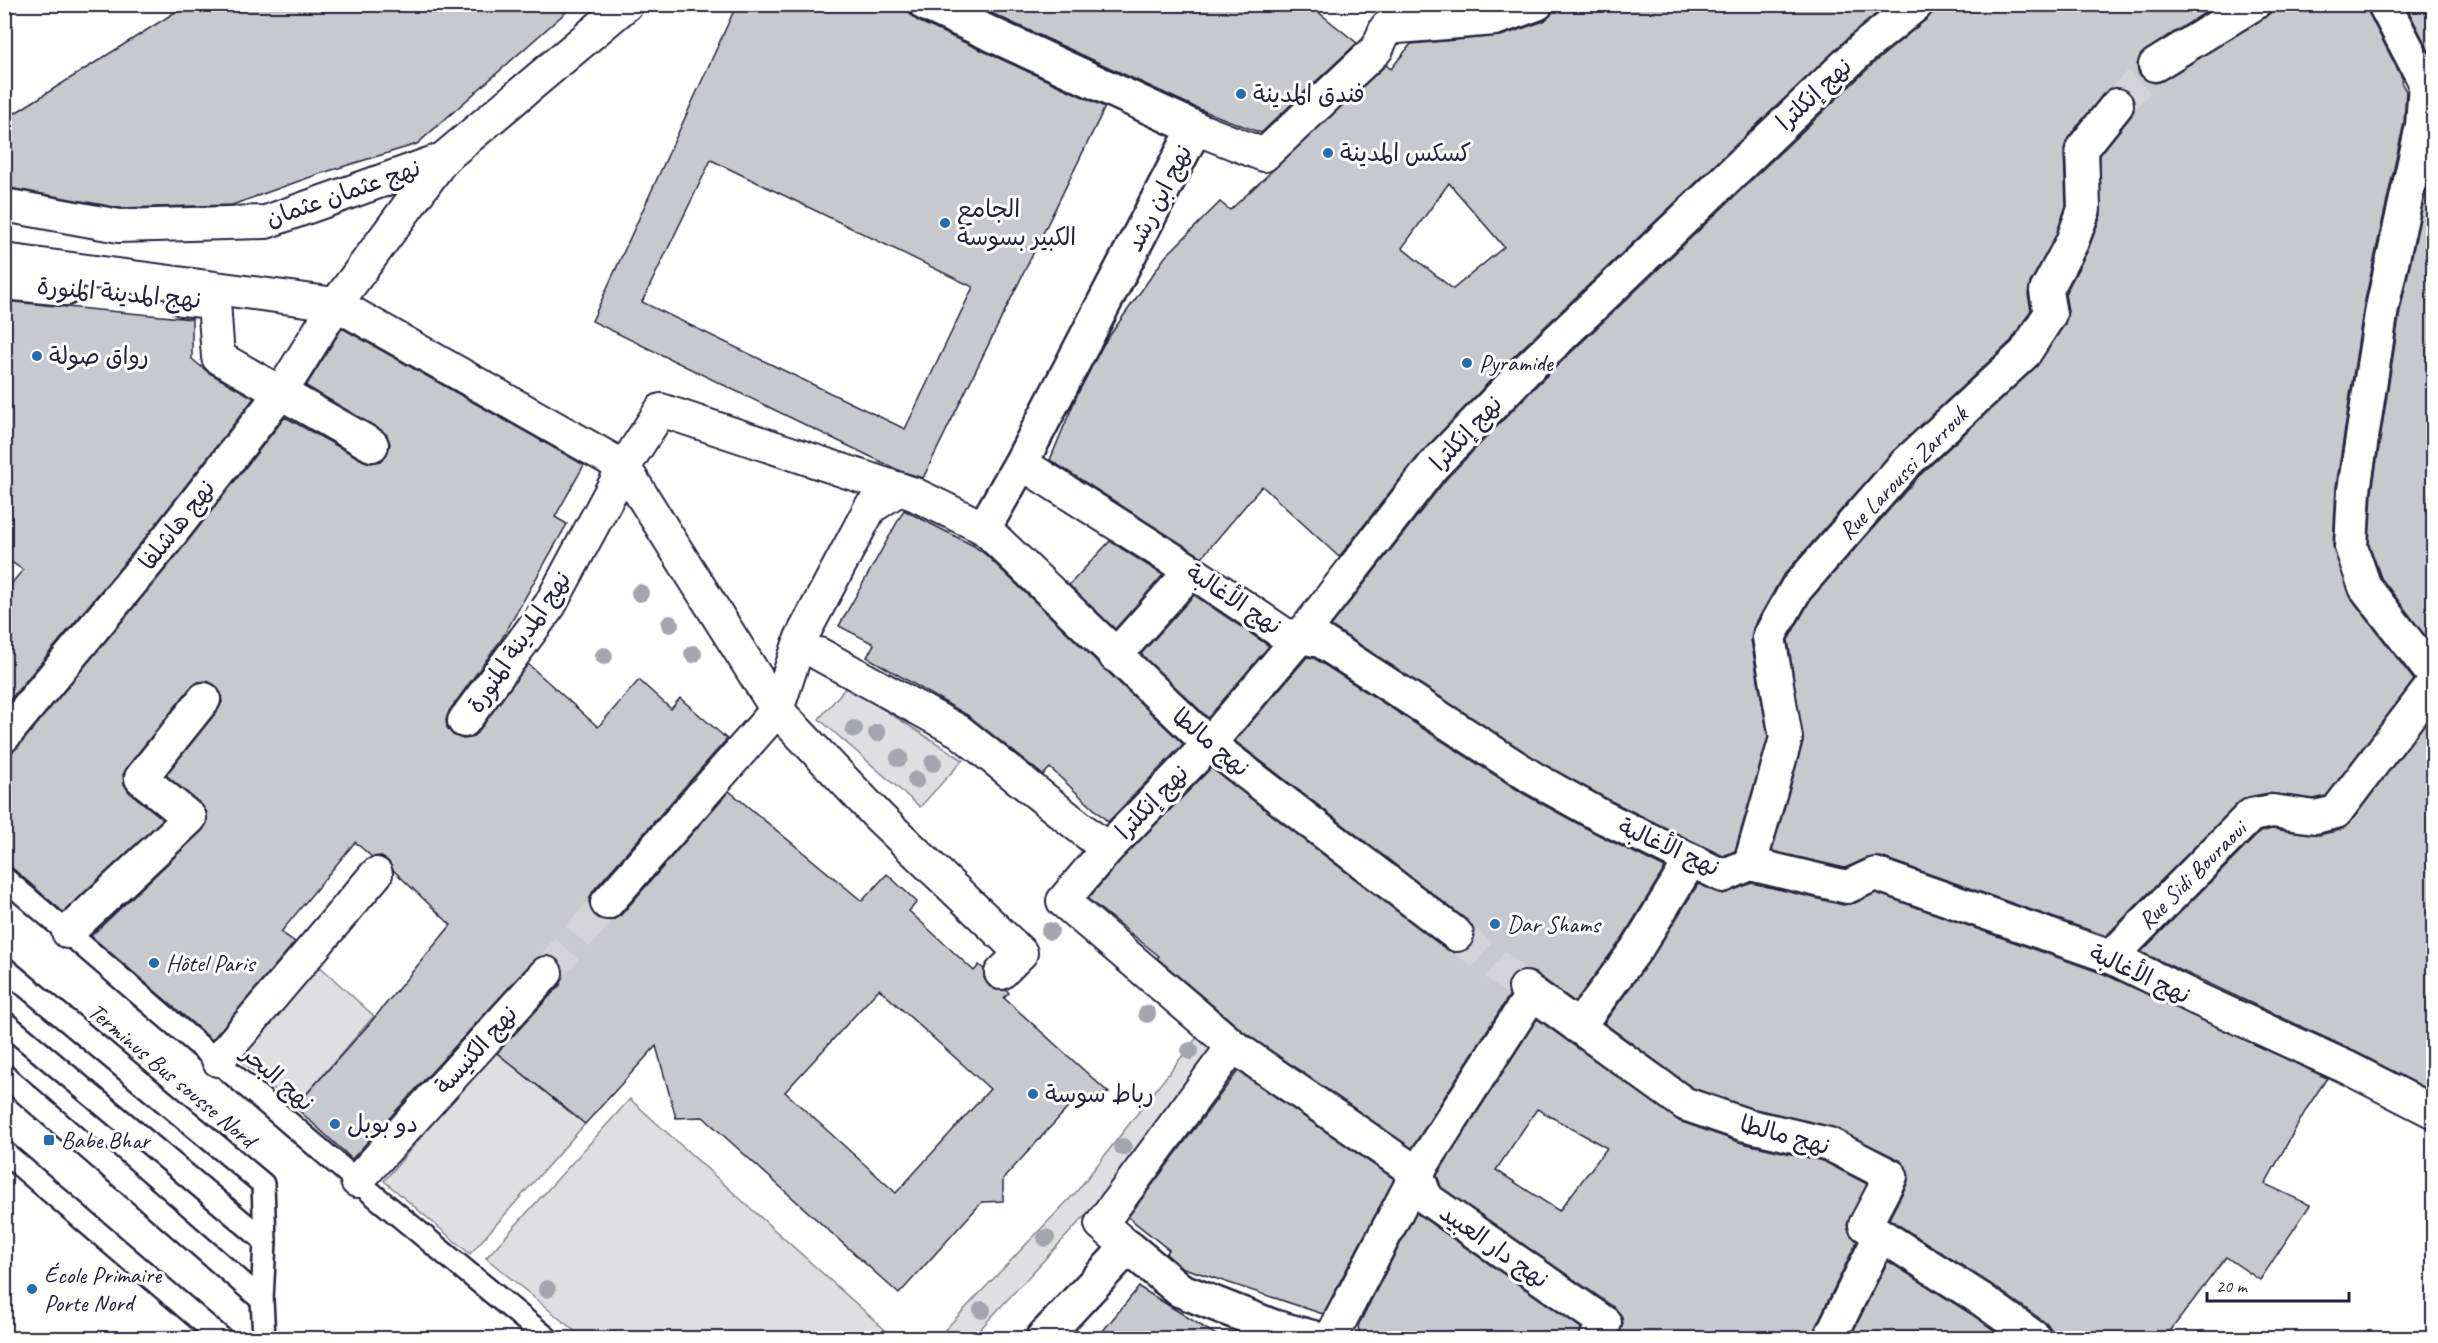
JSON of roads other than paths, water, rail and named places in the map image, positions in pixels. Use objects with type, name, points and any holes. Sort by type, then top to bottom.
[{"type":"street","name":"نهج عثمان عثمان","points":[[4,204],[119,226],[266,222],[443,159],[627,4]]},
{"type":"street","name":"نهج ابن رشد","points":[[926,4],[1194,128],[1021,463],[984,528]]},
{"type":"street","points":[[1194,128],[1264,155],[1377,49],[1389,16],[1495,18],[1537,4]]},
{"type":"street","name":"نهج إنكلترا","points":[[1233,1046],[1063,902],[1107,849],[1209,744],[1300,637],[1433,466],[1524,372],[1864,47],[1917,4]]},
{"type":"street","points":[[2155,65],[2254,4]]},
{"type":"street","points":[[2384,4],[2431,82],[2382,308],[2354,490],[2351,547],[2365,587],[2433,676]]},
{"type":"street","name":"Rue Laroussi Zarrouk","points":[[1750,864],[1786,738],[1769,637],[1796,589],[1905,464],[2025,353],[2050,314],[2046,291],[2072,242],[2084,209],[2082,148],[2117,105]]},
{"type":"street","name":"نهج هاشلفا","points":[[4,736],[159,549],[280,394],[336,304],[443,159]]},
{"type":"street","points":[[4,260],[336,304],[624,467],[777,710],[879,817],[1021,953],[1001,973]]},
{"type":"street","name":"نهج المدينة المنورة","points":[[4,283],[214,302],[218,357],[280,394]]},
{"type":"street","points":[[280,394],[372,446]]},
{"type":"street","name":"نهج المدينة المنورة","points":[[464,721],[550,605],[624,467],[661,410],[899,489]]},
{"type":"street","name":"نهج الأغالبة","points":[[1021,463],[1191,571],[1284,634],[1321,641],[1533,778],[1603,817],[1723,876],[1750,864],[1847,887],[1875,874],[2111,957],[2346,1067],[2433,1112]]},
{"type":"street","points":[[607,903],[777,710],[801,638],[870,508],[899,489]]},
{"type":"street","name":"نهج مالطا","points":[[899,489],[984,528],[1209,744],[1457,935]]},
{"type":"street","points":[[1115,656],[1191,571]]},
{"type":"street","points":[[819,654],[959,730],[1107,849]]},
{"type":"street","name":"Rue Sidi Bouraoui","points":[[2111,957],[2251,815],[2272,811],[2315,817],[2336,812],[2433,683]]},
{"type":"street","points":[[68,932],[190,818],[141,778],[204,699]]},
{"type":"street","points":[[1578,1027],[1638,947],[1691,860]]},
{"type":"street","points":[[218,1060],[376,874]]},
{"type":"street","name":"نهج الكنيسة","points":[[357,1181],[546,973]]},
{"type":"street","name":"نهج مالطا","points":[[1417,1173],[1528,991],[1685,1104],[1746,1125],[1829,1144],[1891,1176],[1864,1225],[1980,1299],[2035,1338]]},
{"type":"street","points":[[1314,1338],[1274,1327],[1180,1290],[1101,1224],[1233,1046],[1417,1173],[1331,1338]]},
{"type":"street","name":"نهج دار العبيد","points":[[1417,1173],[1426,1198],[1605,1323],[1596,1338]]},
{"type":"street","points":[[1830,1338],[1880,1236]]},
{"type":"street","points":[[1043,1338],[1128,1247]]},
{"type":"lane","name":"نهج البحر","points":[[4,878],[357,1181],[547,1338]]},
{"type":"lane","name":"Terminus Bus sousse Nord","points":[[4,968],[263,1184],[264,1338]]},
{"type":"lane","points":[[4,1022],[265,1241]]},
{"type":"lane","points":[[4,1075],[262,1300]]},
{"type":"lane","points":[[4,1152],[221,1338]]},
{"type":"tunnel","points":[[2117,105],[2155,65]]},
{"type":"tunnel","points":[[546,973],[607,903]]},
{"type":"tunnel","points":[[1457,935],[1525,988]]},
{"type":"place","name":"فندق المدينة","points":[[1241,94]]},
{"type":"place","name":"كسكس المدينة","points":[[1328,153]]},
{"type":"place","name":"الجامع الكبير بسوسة","points":[[945,223]]},
{"type":"place","name":"رواق صولة","points":[[37,356]]},
{"type":"place","name":"Pyramide","points":[[1467,363]]},
{"type":"place","name":"Dar Shams","points":[[1495,924]]},
{"type":"place","name":"Hôtel Paris","points":[[154,963]]},
{"type":"place","name":"رباط سوسة","points":[[1033,1094]]},
{"type":"place","name":"دو بوبل","points":[[335,1124]]},
{"type":"place","name":"Babe Bhar","points":[[49,1140]]},
{"type":"place","name":"École Primaire Porte Nord","points":[[32,1289]]}]
